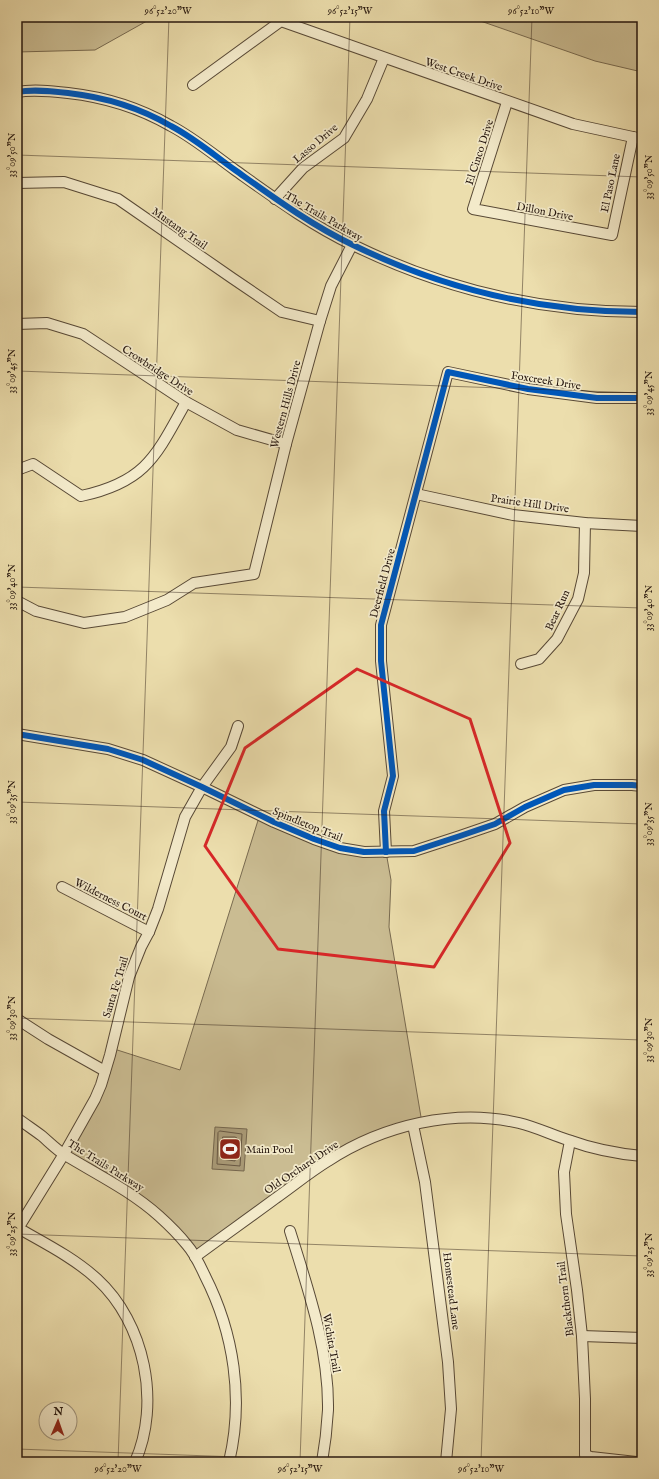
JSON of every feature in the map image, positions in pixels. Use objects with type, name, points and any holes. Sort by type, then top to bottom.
[{"type":"street","name":"West Creek Drive","points":[[193,84],[281,21],[573,124],[637,138]]},
{"type":"street","name":"Lasso Drive","points":[[275,199],[303,168],[344,138],[367,99],[384,58]]},
{"type":"street","name":"The Trails Parkway","points":[[17,92],[51,91],[86,95],[121,104],[148,114],[195,140],[275,199],[306,219],[352,245],[398,265],[441,281],[506,298],[542,305],[583,310],[642,312]]},
{"type":"street","name":"El Cinco Drive","points":[[473,209],[508,102]]},
{"type":"street","name":"El Paso Lane","points":[[612,235],[637,138]]},
{"type":"street","name":"Mustang Trail","points":[[17,183],[64,182],[118,198],[282,312],[320,322]]},
{"type":"street","name":"Dillon Drive","points":[[473,209],[612,235]]},
{"type":"street","name":"Western Hills Drive","points":[[17,601],[36,611],[84,623],[125,617],[167,600],[194,584],[254,574],[286,444],[320,322],[331,286],[352,245]]},
{"type":"street","name":"Crowbridge Drive","points":[[17,324],[47,323],[83,334],[186,402],[236,430],[286,444]]},
{"type":"street","name":"Foxcreek Drive","points":[[448,372],[528,390],[597,398],[642,398]]},
{"type":"street","name":"Deerfield Drive","points":[[386,852],[384,811],[393,776],[381,661],[381,625],[448,372]]},
{"type":"street","points":[[17,470],[33,464],[81,496],[100,492],[124,483],[146,466],[160,449],[186,402]]},
{"type":"street","name":"Prairie Hill Drive","points":[[416,494],[513,515],[585,523],[642,526]]},
{"type":"street","name":"Bear Run","points":[[521,664],[540,659],[557,639],[578,599],[584,573],[585,523]]},
{"type":"street","name":"Santa Fe Trail","points":[[18,1229],[64,1154],[95,1099],[105,1072],[129,977],[158,909],[185,817],[202,787],[231,747],[238,726]]},
{"type":"street","name":"Spindletop Trail","points":[[17,734],[108,748],[143,760],[320,842],[340,848],[364,852],[414,851],[495,824],[525,807],[564,790],[594,785],[642,786]]},
{"type":"street","name":"Wilderness Court","points":[[62,888],[149,932]]},
{"type":"street","points":[[17,1019],[105,1072]]},
{"type":"street","name":"Old Orchard Drive","points":[[195,1257],[328,1160],[382,1134],[413,1125],[445,1118],[476,1117],[520,1123],[570,1141],[628,1155],[642,1156]]},
{"type":"street","name":"The Trails Parkway","points":[[17,1118],[64,1154],[113,1182],[142,1202],[160,1217],[187,1244],[195,1257],[221,1311],[235,1370],[236,1410],[229,1462]]},
{"type":"street","name":"Homestead Lane","points":[[413,1125],[425,1182],[448,1362],[451,1409],[446,1462]]},
{"type":"street","name":"Blackthorn Trail","points":[[570,1141],[564,1172],[566,1214],[582,1336],[585,1399],[585,1454],[591,1457],[636,1462]]},
{"type":"street","points":[[18,1229],[75,1260],[98,1280],[119,1305],[132,1329],[140,1350],[144,1367],[147,1409],[141,1447],[135,1462]]},
{"type":"street","name":"Wichita Trail","points":[[290,1231],[313,1305],[325,1364],[328,1410],[322,1462]]},
{"type":"street","points":[[582,1336],[642,1338]]},
{"type":"highlighted area","points":[[357,669],[470,719],[510,843],[434,967],[278,949],[205,846],[245,748]]},
{"type":"shaded area","points":[[17,17],[154,17],[95,50],[17,52]]},
{"type":"shaded area","points":[[469,17],[642,17],[642,72],[595,61]]},
{"type":"shaded area","points":[[260,814],[314,839],[386,852],[391,880],[389,927],[422,1123],[353,1147],[195,1257],[162,1219],[64,1154],[95,1099],[111,1048],[180,1070]]},
{"type":"water","name":"Main Pool","points":[[215,1127],[247,1129],[244,1171],[212,1169]]},
{"type":"cycle path","points":[[17,92],[62,92],[95,97],[121,104],[147,114],[188,136],[278,200],[322,229],[387,261],[422,274],[458,286],[530,302],[567,308],[642,312]]},
{"type":"cycle path","points":[[386,852],[384,811],[393,776],[381,661],[381,625],[448,372],[528,389],[597,398],[642,398]]},
{"type":"cycle path","points":[[17,734],[108,749],[143,760],[274,822],[314,839],[340,848],[364,852],[414,851],[495,824],[525,807],[564,790],[594,785],[642,786]]},
{"type":"place","name":"Main Pool","points":[[230,1149]]}]
